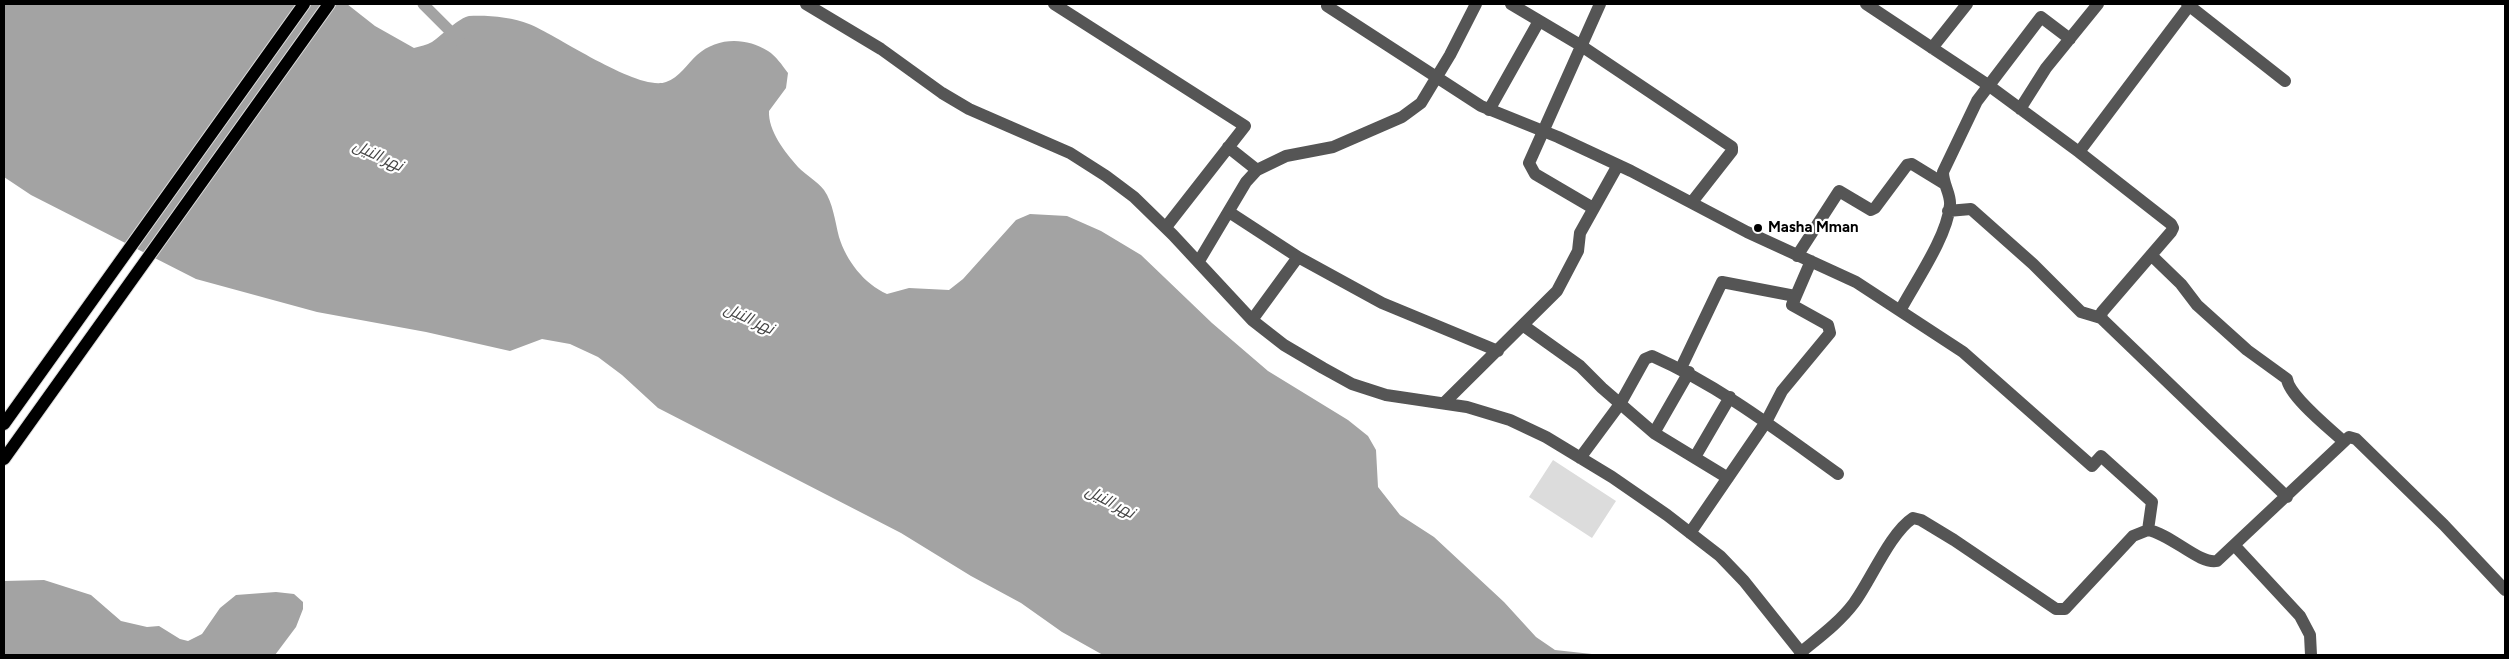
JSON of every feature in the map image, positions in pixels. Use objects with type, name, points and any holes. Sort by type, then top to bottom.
[{"type":"main road","points":[[4,424],[304,4]]},
{"type":"main road","points":[[4,459],[329,4]]},
{"type":"street","points":[[806,4],[880,48],[942,93],[969,109],[1079,158],[1134,197],[1198,260],[1252,320],[1284,345],[1352,384],[1413,400],[1467,407],[1510,420],[1546,437],[1628,488],[1720,556],[1744,581],[1801,654],[1853,605],[1884,553],[1913,518],[1922,520],[1954,540],[2056,609],[2065,609],[2133,536],[2148,530],[2169,537],[2203,560],[2217,561],[2287,496],[2342,440],[2349,437],[2356,439],[2444,525],[2505,590]]},
{"type":"street","points":[[1054,4],[1244,126],[1166,228]]},
{"type":"street","points":[[1328,4],[1327,6],[1489,110],[1618,165],[1798,256],[1844,275],[1900,309],[1963,352],[2092,466],[2101,456],[2152,502],[2148,530]]},
{"type":"street","points":[[1198,260],[1246,182],[1257,170],[1286,156],[1333,147],[1402,117],[1421,103],[1438,78],[1476,4]]},
{"type":"street","points":[[1511,4],[1580,45],[1732,147],[1732,151],[1692,202]]},
{"type":"street","points":[[1593,208],[1535,174],[1530,169],[1529,163],[1580,45],[1600,4]]},
{"type":"street","points":[[1866,4],[1988,85],[2079,152],[2171,224],[2173,228],[2171,232],[2102,312],[2101,318],[2104,324],[2287,496]]},
{"type":"street","points":[[1932,48],[1967,4]]},
{"type":"street","points":[[2020,109],[2046,68],[2098,4]]},
{"type":"street","points":[[2079,152],[2188,5],[2285,81]]},
{"type":"street","points":[[1900,309],[1932,255],[1950,204],[1948,193],[1943,183],[1943,172],[1947,160],[1977,101],[2041,17],[2070,39]]},
{"type":"street","points":[[1489,110],[1539,21]]},
{"type":"street","points":[[1228,147],[1257,170]]},
{"type":"street","points":[[1798,256],[1839,190],[1872,210],[1907,164],[1912,164],[1943,183]]},
{"type":"street","points":[[1444,403],[1524,326],[1557,291],[1578,251],[1580,233],[1618,165]]},
{"type":"street","points":[[1948,211],[1971,209],[2034,264],[2082,312],[2101,318]]},
{"type":"street","points":[[1229,212],[1298,257],[1382,303],[1498,351]]},
{"type":"street","points":[[2151,255],[2181,284],[2197,306],[2247,350],[2287,379],[2288,385],[2302,401],[2342,440]]},
{"type":"street","points":[[1252,320],[1298,257]]},
{"type":"street","points":[[1690,533],[1766,422],[1782,391],[1830,333],[1828,325],[1792,306],[1811,261]]},
{"type":"street","points":[[1654,433],[1685,370],[1713,297],[1722,282],[1795,296]]},
{"type":"street","points":[[1524,326],[1580,366],[1654,433],[1728,478]]},
{"type":"street","points":[[1580,458],[1620,404],[1648,356],[1652,356],[1685,370],[1730,397],[1838,474]]},
{"type":"street","points":[[1694,457],[1730,397]]},
{"type":"street","points":[[2235,546],[2300,616],[2310,635],[2311,655]]},
{"type":"shaded area","points":[[1553,460],[1616,501],[1592,538],[1529,497]]},
{"type":"water","name":"نهر النيل","points":[[4,4],[347,4],[375,26],[414,48],[432,42],[465,17],[499,17],[529,24],[618,71],[653,83],[671,80],[697,55],[713,45],[722,42],[741,41],[759,46],[774,55],[788,73],[786,88],[769,111],[769,119],[774,134],[798,167],[824,190],[832,206],[839,237],[846,254],[864,278],[879,290],[887,294],[909,288],[949,290],[963,279],[1016,220],[1030,214],[1067,216],[1101,231],[1141,255],[1212,323],[1268,371],[1348,420],[1368,436],[1376,450],[1378,487],[1400,515],[1434,537],[1504,602],[1536,637],[1555,650],[1601,655],[1103,655],[1062,632],[1021,603],[971,576],[901,533],[658,408],[622,375],[598,357],[570,344],[542,339],[510,351],[426,332],[317,312],[196,279],[31,195],[4,177]]},
{"type":"water","points":[[44,580],[91,595],[121,621],[147,627],[159,626],[180,639],[188,641],[202,634],[220,608],[236,595],[276,592],[294,594],[303,602],[303,609],[296,627],[275,655],[4,655],[4,581]]},
{"type":"waterway","points":[[423,4],[459,40]]},
{"type":"place","name":"Masha Mman","points":[[1758,228]]}]
